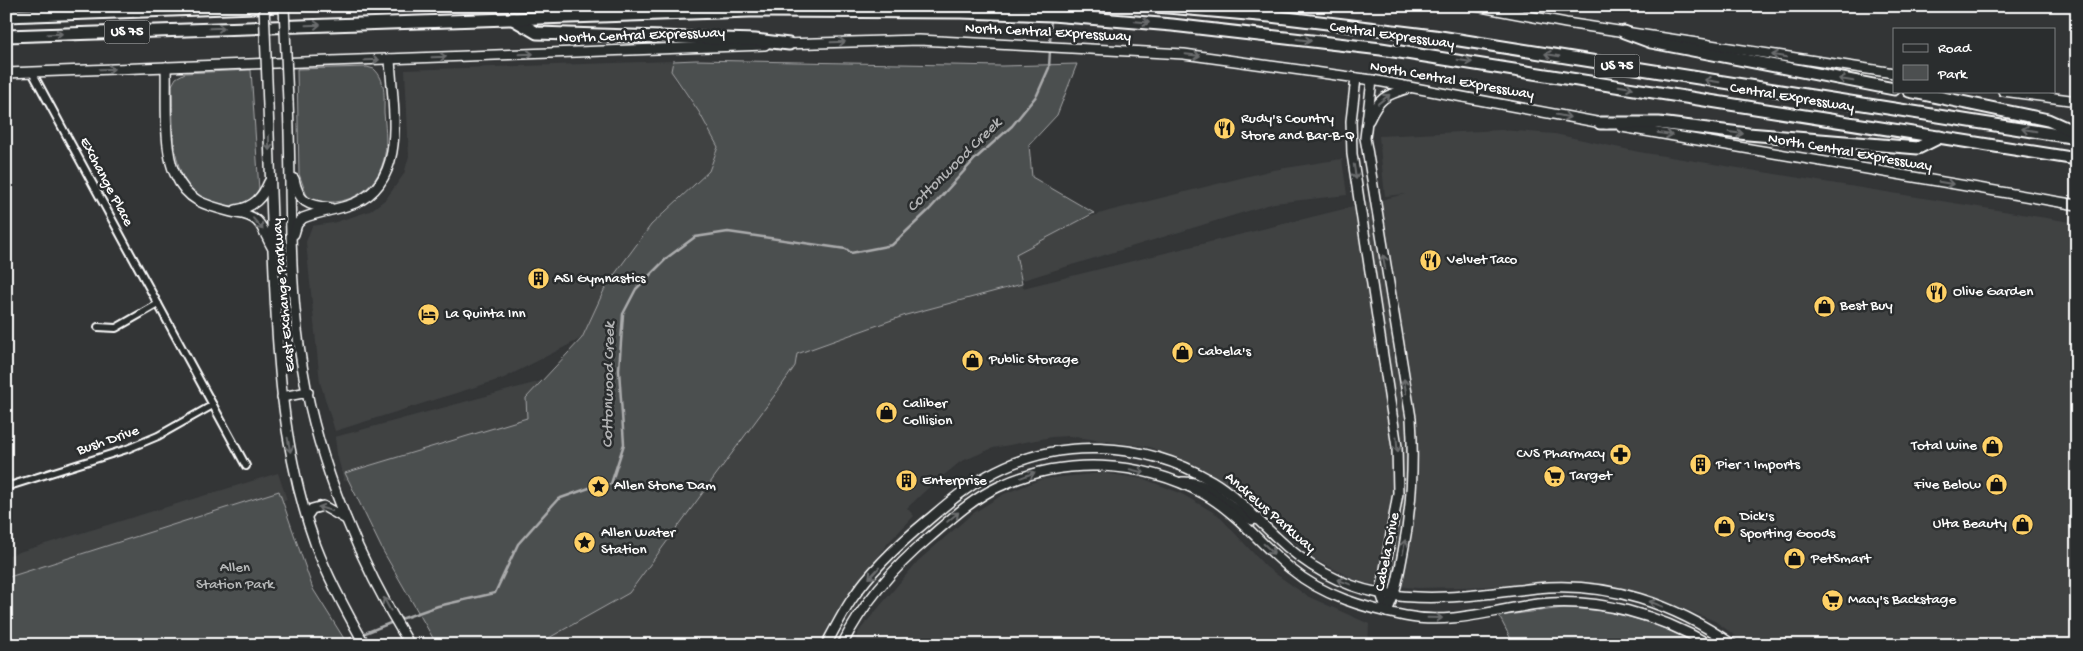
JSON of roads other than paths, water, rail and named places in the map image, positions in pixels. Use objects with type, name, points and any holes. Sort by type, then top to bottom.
[{"type":"highway","name":"US 75","points":[[6,16],[283,6]]},
{"type":"highway","name":"Central Expressway","points":[[1156,6],[1270,16],[1434,36],[2077,138]]},
{"type":"highway","name":"Central Expressway","points":[[6,36],[750,11],[1011,13],[1094,18],[1232,31],[1400,52],[2077,159]]},
{"type":"highway","points":[[511,18],[537,33],[755,40],[789,44]]},
{"type":"highway","points":[[1624,32],[1661,44],[1893,88]]},
{"type":"highway","points":[[1914,92],[2048,120],[2077,133]]},
{"type":"highway","points":[[1600,123],[1659,123],[1748,134],[1918,148],[1940,137]]},
{"type":"main road","name":"East Exchange Parkway","points":[[264,6],[274,251],[274,298],[282,397],[290,452],[316,546],[332,583],[365,645]]},
{"type":"main road","name":"East Exchange Parkway","points":[[283,6],[292,252],[298,336],[308,392],[330,475],[346,518],[366,563],[410,645]]},
{"type":"main road","points":[[1476,6],[1624,32],[1893,73]]},
{"type":"main road","name":"North Central Expressway","points":[[6,73],[918,40],[1008,43],[1192,55],[1372,80],[1600,123],[2077,205]]},
{"type":"main road","points":[[292,252],[294,231],[303,218],[355,203],[368,195],[385,175],[394,146],[390,59]]},
{"type":"main road","points":[[166,67],[169,152],[174,173],[186,190],[200,203],[245,214],[258,222],[274,251]]},
{"type":"main road","name":"Cabela Drive","points":[[1356,78],[1351,121],[1352,154],[1397,447],[1398,493],[1381,593],[1387,612]]},
{"type":"main road","name":"Cabela Drive","points":[[1372,80],[1365,138],[1411,418],[1414,459],[1410,517],[1395,595],[1387,612]]},
{"type":"main road","points":[[1366,125],[1379,101],[1391,93],[1412,87]]},
{"type":"main road","points":[[2010,92],[2077,101]]},
{"type":"main road","points":[[290,166],[296,190],[301,198],[313,205],[335,209]]},
{"type":"main road","points":[[231,211],[253,204],[260,199],[270,181]]},
{"type":"main road","points":[[282,397],[308,392]]},
{"type":"main road","points":[[1088,448],[1089,464]]},
{"type":"main road","name":"Andrews Parkway","points":[[826,645],[852,599],[868,579],[906,538],[957,496],[988,475],[1036,454],[1088,448],[1129,450],[1172,462],[1212,481],[1241,502],[1300,558],[1316,570],[1340,582],[1381,593],[1434,598],[1538,588],[1584,588],[1624,593],[1660,605],[1701,624],[1733,645]]},
{"type":"main road","name":"Andrews Parkway","points":[[842,645],[877,589],[916,549],[958,513],[997,487],[1041,470],[1089,464],[1129,469],[1179,482],[1217,502],[1292,570],[1313,584],[1362,606],[1415,617],[1462,618],[1540,604],[1583,603],[1602,605],[1656,619],[1694,635],[1710,645]]},
{"type":"main road","points":[[1179,482],[1194,482],[1223,498],[1246,517],[1252,520],[1257,518]]},
{"type":"main road","points":[[307,516],[312,509],[323,506],[346,518]]},
{"type":"main road","points":[[906,538],[916,549]]},
{"type":"main road","points":[[1694,635],[1701,624]]},
{"type":"street","name":"Exchange Place","points":[[32,72],[246,466]]},
{"type":"street","points":[[98,327],[116,328],[158,304]]},
{"type":"street","name":"Bush Drive","points":[[6,487],[127,449],[158,436],[213,405]]},
{"type":"waterway","name":"Cottonwood Creek","points":[[1050,45],[1051,18]]},
{"type":"waterway","name":"Cottonwood Creek","points":[[398,620],[438,606],[495,593],[518,544],[558,499],[592,487],[611,484],[624,444],[619,370],[623,314],[636,289],[668,257],[695,237],[728,232],[846,249],[851,253],[892,245],[929,210],[975,159],[1012,126],[1037,95],[1049,68],[1050,50]]},
{"type":"waterway","name":"Cottonwood Creek","points":[[335,645],[393,622]]},
{"type":"place","name":"Rudy's Country Store and Bar-B-Q","points":[[1225,128]]},
{"type":"place","name":"Velvet Taco","points":[[1431,260]]},
{"type":"place","name":"ASI Gymnastics","points":[[538,279]]},
{"type":"place","name":"Olive Garden","points":[[1937,292]]},
{"type":"place","name":"Best Buy","points":[[1824,306]]},
{"type":"place","name":"La Quinta Inn","points":[[429,314]]},
{"type":"place","name":"Cabela's","points":[[1182,352]]},
{"type":"place","name":"Public Storage","points":[[973,360]]},
{"type":"place","name":"Caliber Collision","points":[[887,413]]},
{"type":"place","name":"Total Wine","points":[[1993,446]]},
{"type":"place","name":"CVS Pharmacy","points":[[1621,454]]},
{"type":"place","name":"Pier 1 Imports","points":[[1700,465]]},
{"type":"place","name":"Target","points":[[1554,476]]},
{"type":"place","name":"Enterprise","points":[[906,481]]},
{"type":"place","name":"Five Below","points":[[1997,485]]},
{"type":"place","name":"Allen Stone Dam","points":[[598,486]]},
{"type":"place","name":"Ulta Beauty","points":[[2023,524]]},
{"type":"place","name":"Dick's Sporting Goods","points":[[1724,526]]},
{"type":"place","name":"Allen Water Station","points":[[585,542]]},
{"type":"place","name":"PetSmart","points":[[1795,559]]},
{"type":"place","name":"Macy's Backstage","points":[[1832,600]]},
{"type":"park label","name":"Allen Station Park","points":[[235,576]]}]
